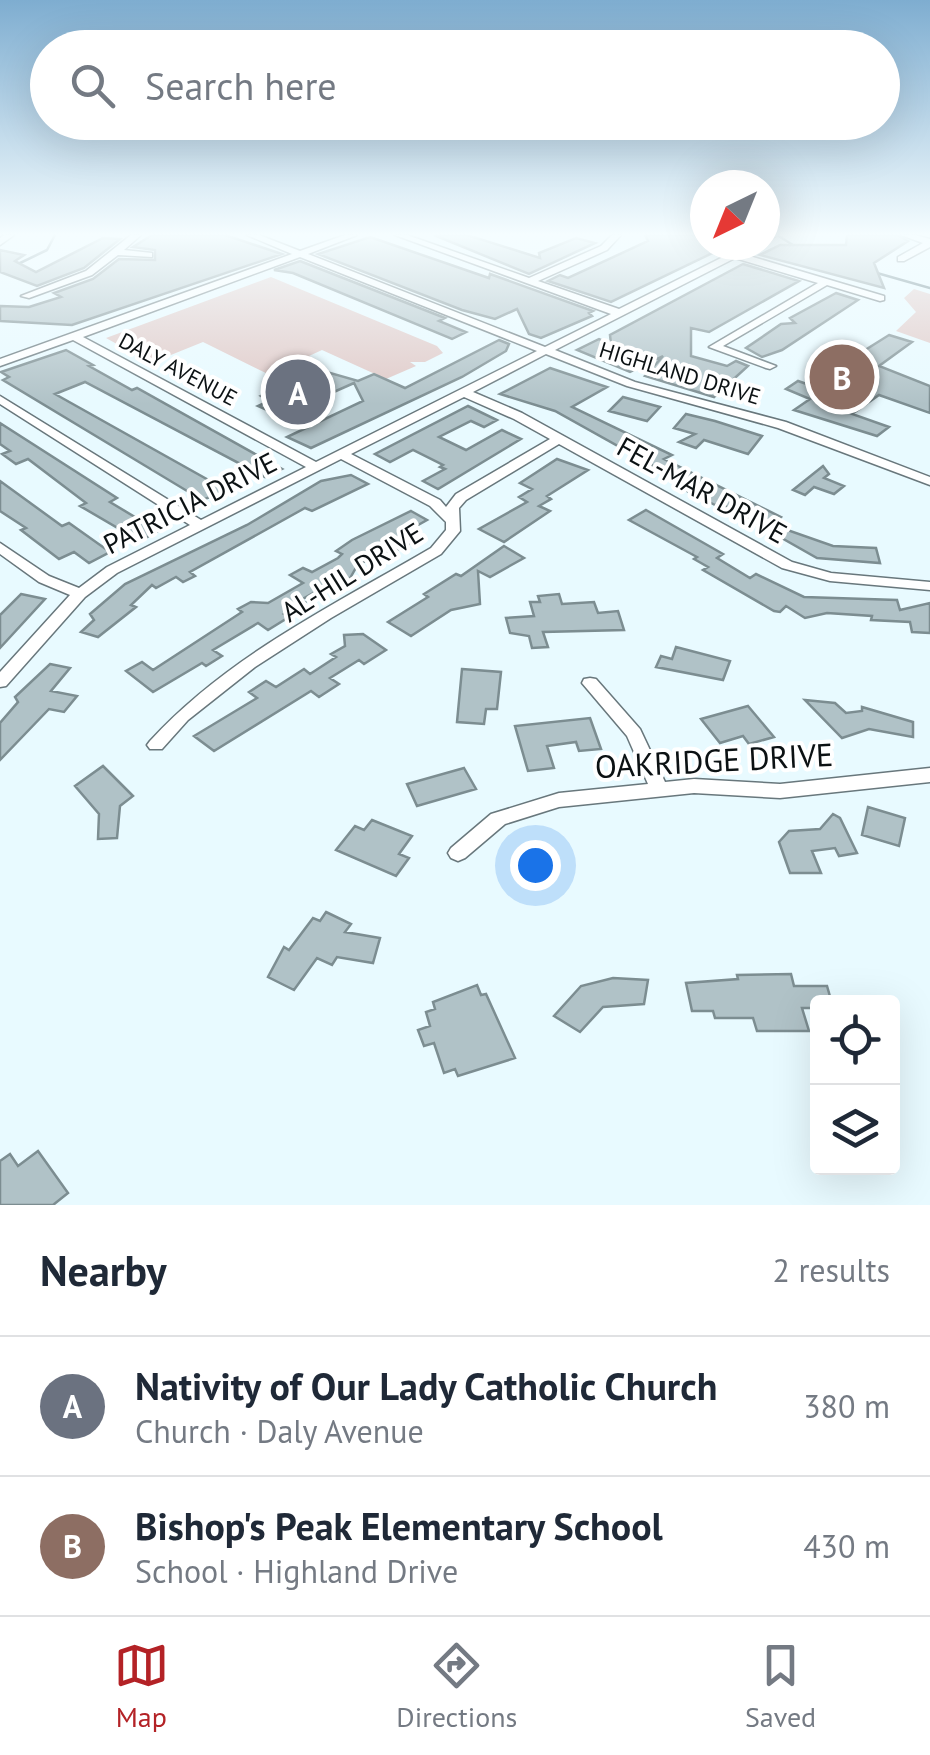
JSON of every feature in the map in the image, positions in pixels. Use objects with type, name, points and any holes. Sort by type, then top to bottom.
[{"type":"street","points":[[26,296],[40,291]]},
{"type":"street","points":[[0,362],[198,291]]},
{"type":"street","name":"HIGHLAND DRIVE","points":[[396,291],[648,389],[782,425],[930,482]]},
{"type":"street","points":[[557,291],[619,313]]},
{"type":"street","name":"PATRICIA DRIVE","points":[[0,682],[80,594],[112,570],[662,291]]},
{"type":"street","points":[[770,366],[714,347],[810,291]]},
{"type":"street","points":[[857,291],[880,298]]},
{"type":"street","name":"DALY AVENUE","points":[[74,336],[316,467]]},
{"type":"street","name":"FEL-MAR DRIVE","points":[[464,392],[559,439],[787,565],[830,577],[930,586]]},
{"type":"street","points":[[0,399],[200,526]]},
{"type":"street","name":"AL-HIL DRIVE","points":[[156,745],[188,707],[222,682],[448,542],[452,508],[461,497],[559,439]]},
{"type":"street","points":[[341,454],[435,503],[452,521]]},
{"type":"street","points":[[0,546],[44,578],[80,594]]},
{"type":"street","points":[[590,683],[634,733],[660,790]]},
{"type":"street","name":"OAKRIDGE DRIVE","points":[[458,853],[482,830],[517,810],[559,800],[716,786],[780,792],[930,775]]},
{"type":"shaded area","points":[[232,291],[305,291],[437,346],[443,353],[425,362],[410,362],[416,366],[386,379],[322,350],[309,356],[316,360],[274,377],[203,342],[151,363],[106,338]]},
{"type":"shaded area","points":[[912,291],[930,294],[930,343],[896,331],[916,312],[904,298]]},
{"type":"building","points":[[172,291],[72,325],[0,321],[0,306],[29,307],[61,297],[54,293]]},
{"type":"building","points":[[337,291],[377,291],[445,318],[439,321],[466,332],[452,339]]},
{"type":"building","points":[[414,291],[538,291],[593,311],[589,313],[592,316],[541,338],[529,334],[517,309],[495,319]]},
{"type":"building","points":[[579,291],[633,291],[611,302]]},
{"type":"building","points":[[692,291],[781,291],[709,332],[691,328],[691,356],[727,366],[736,361],[748,366],[714,397],[645,376],[663,356],[630,372],[577,350],[599,339],[611,344],[610,335]]},
{"type":"building","points":[[836,293],[858,300],[782,350],[762,357],[746,348],[781,324],[795,323],[790,318]]},
{"type":"building","points":[[889,335],[912,342],[879,366],[930,386],[930,413],[879,395],[852,414],[889,427],[877,436],[794,410],[810,399],[786,389],[798,381],[841,396],[866,379],[835,369]]},
{"type":"building","points":[[499,340],[509,344],[506,351],[462,377],[311,448],[287,437],[363,401],[354,383],[280,416],[258,406],[269,401],[261,396],[320,370],[358,381],[374,374],[405,388]]},
{"type":"building","points":[[66,350],[132,390],[137,388],[282,469],[265,477],[85,382],[55,394],[228,491],[202,500],[3,380],[9,377],[1,372]]},
{"type":"building","points":[[550,368],[607,387],[572,407],[672,455],[664,459],[781,517],[773,525],[833,546],[876,548],[880,563],[817,558],[720,503],[715,505],[685,490],[691,487],[555,411],[500,394]]},
{"type":"building","points":[[623,397],[660,407],[647,421],[609,411]]},
{"type":"building","points":[[468,406],[497,420],[484,427],[471,421],[439,437],[466,450],[502,430],[521,439],[438,489],[423,481],[445,469],[440,467],[443,465],[413,450],[390,462],[375,454]]},
{"type":"building","points":[[686,414],[762,436],[748,454],[704,440],[696,448],[679,442],[695,434],[674,428]]},
{"type":"building","points":[[0,423],[117,498],[110,502],[158,531],[140,541],[80,506],[86,503],[28,459],[16,464],[2,454],[10,451],[0,444]]},
{"type":"building","points":[[557,459],[588,470],[547,496],[551,499],[539,506],[550,511],[504,542],[479,529],[527,502],[519,497],[532,489],[520,483]]},
{"type":"building","points":[[823,466],[829,474],[824,478],[844,486],[834,494],[814,487],[805,495],[793,490]]},
{"type":"building","points":[[351,475],[368,484],[312,511],[305,508],[190,572],[195,576],[183,582],[176,577],[156,588],[152,585],[131,605],[136,607],[98,637],[81,632],[94,620],[90,614],[125,584],[247,525],[321,481]]},
{"type":"building","points":[[0,481],[62,526],[69,523],[110,552],[89,563],[74,552],[59,559],[21,530],[26,528],[0,511]]},
{"type":"building","points":[[646,510],[723,554],[717,558],[750,578],[756,574],[804,597],[897,600],[900,610],[930,603],[930,633],[912,632],[910,622],[871,620],[872,616],[827,613],[805,618],[786,606],[780,612],[774,611],[703,570],[708,567],[694,559],[697,557],[629,520]]},
{"type":"building","points":[[411,511],[427,520],[411,529],[424,537],[390,553],[384,550],[357,566],[349,580],[338,579],[301,600],[305,602],[284,614],[289,617],[268,630],[258,623],[213,650],[222,656],[206,666],[202,663],[153,692],[126,671],[142,662],[153,670],[242,612],[238,609],[251,602],[268,603],[303,583],[290,575],[303,568],[312,572],[338,558],[342,554],[336,551],[352,540]]},
{"type":"building","points":[[504,546],[524,558],[490,577],[478,571],[480,604],[451,610],[411,636],[388,622],[428,597],[424,594],[456,574],[461,576]]},
{"type":"building","points":[[21,594],[45,599],[0,648],[0,615]]},
{"type":"building","points":[[559,594],[562,604],[594,602],[598,613],[618,611],[624,630],[543,632],[548,647],[532,648],[529,636],[510,633],[506,618],[534,616],[530,602],[540,602],[538,596]]},
{"type":"building","points":[[363,634],[386,650],[364,664],[359,660],[330,678],[339,684],[319,697],[311,691],[214,751],[194,736],[257,698],[249,692],[266,681],[276,687],[304,669],[310,674],[336,657],[331,654],[345,646],[344,635]]},
{"type":"building","points":[[676,647],[730,661],[723,680],[656,667],[661,656],[672,659]]},
{"type":"building","points":[[50,664],[70,668],[51,691],[77,696],[64,712],[49,709],[0,760],[0,723],[18,702],[15,697]]},
{"type":"building","points":[[462,669],[501,672],[497,709],[486,709],[484,724],[457,722]]},
{"type":"building","points":[[805,700],[835,703],[846,713],[862,711],[862,707],[913,722],[913,737],[869,729],[842,738]]},
{"type":"building","points":[[748,706],[774,737],[749,744],[743,736],[720,743],[701,719]]},
{"type":"building","points":[[590,718],[601,749],[579,751],[576,742],[547,746],[554,768],[528,771],[515,726]]},
{"type":"building","points":[[103,766],[133,796],[120,806],[117,838],[98,839],[99,814],[75,786]]},
{"type":"building","points":[[464,768],[476,789],[417,806],[407,784]]},
{"type":"building","points":[[868,807],[905,818],[899,846],[862,835]]},
{"type":"building","points":[[833,814],[840,818],[857,853],[839,856],[835,848],[812,851],[821,873],[790,873],[779,842],[789,831],[820,829]]},
{"type":"building","points":[[372,820],[412,836],[399,854],[409,858],[396,876],[336,850],[355,826],[364,830]]},
{"type":"building","points":[[326,912],[351,924],[345,932],[380,938],[373,963],[337,957],[332,965],[317,958],[294,990],[268,977],[284,947],[289,950],[313,918],[320,921]]},
{"type":"building","points":[[791,974],[794,986],[827,986],[830,995],[810,995],[810,1008],[802,1008],[809,1031],[757,1031],[753,1018],[715,1018],[713,1011],[692,1011],[686,983],[738,979],[737,975]]},
{"type":"building","points":[[613,978],[648,980],[644,1004],[603,1007],[580,1032],[554,1016],[581,986]]},
{"type":"building","points":[[477,985],[481,995],[486,994],[515,1058],[458,1076],[455,1069],[444,1073],[434,1043],[424,1046],[418,1030],[430,1026],[426,1012],[435,1009],[433,1002]]},
{"type":"building","points":[[38,1151],[68,1193],[53,1205],[0,1205],[0,1161],[10,1154],[18,1166]]},
{"type":"place","name":"Bishop's Peak Elementary School","points":[[842,377]]},
{"type":"place","name":"Nativity of Our Lady Catholic Church","points":[[298,392]]}]
